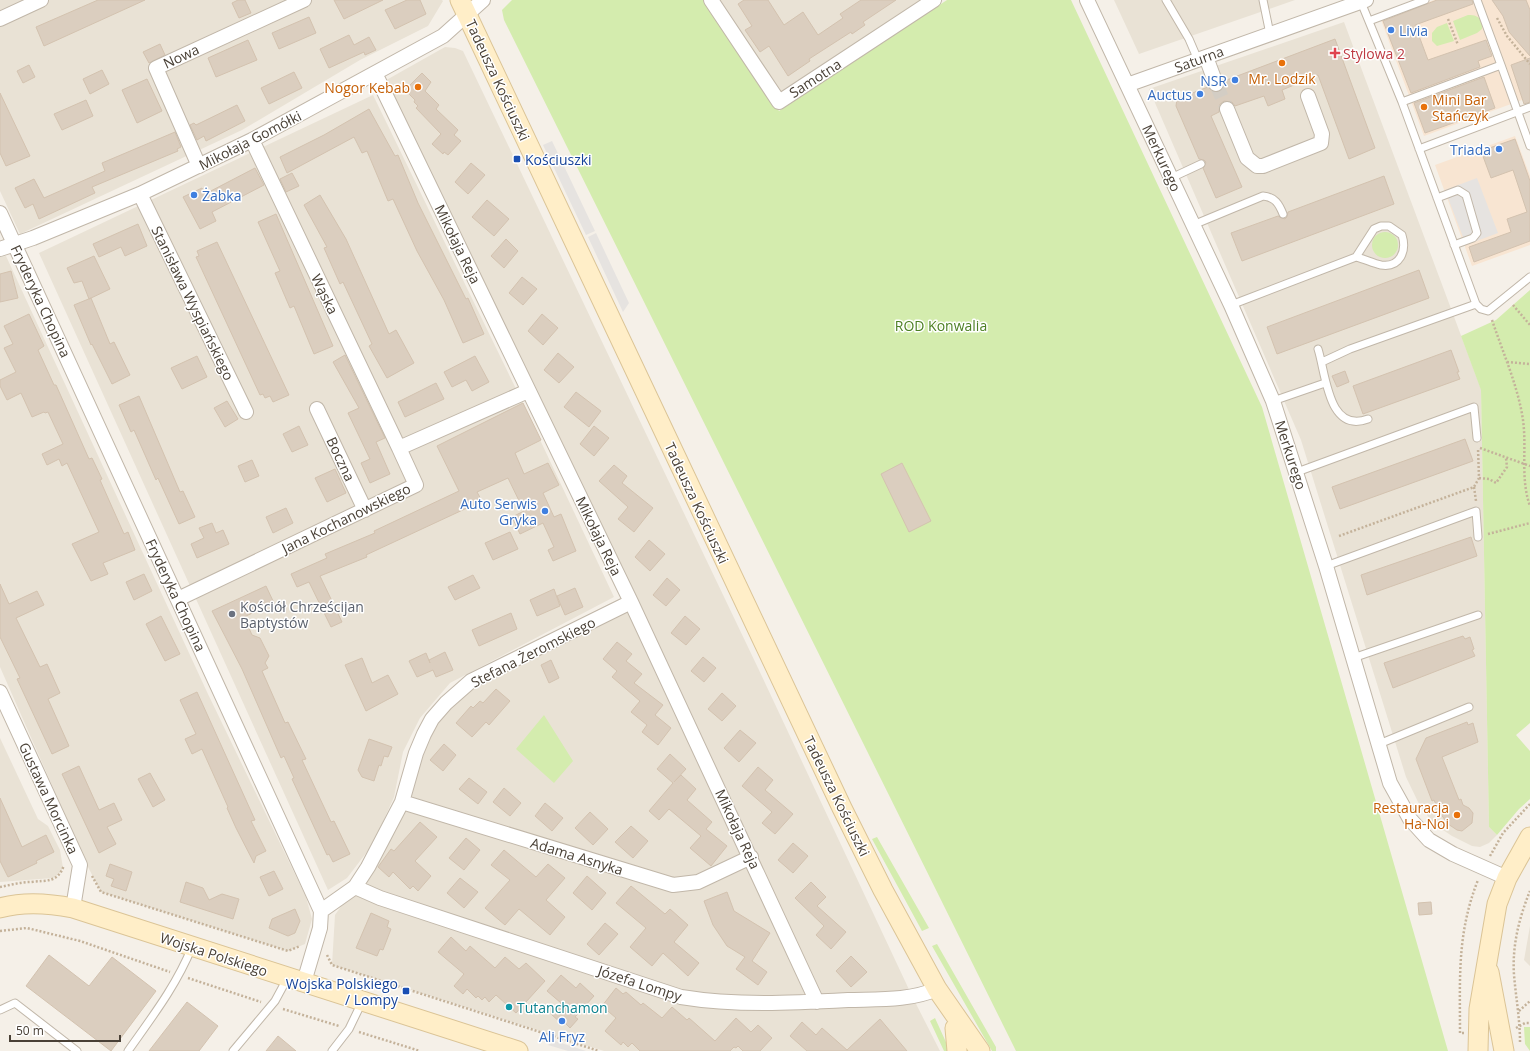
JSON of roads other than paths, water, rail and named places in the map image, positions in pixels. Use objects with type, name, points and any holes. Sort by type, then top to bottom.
[{"type":"street","points":[[0,19],[40,0]]},
{"type":"street","name":"Nowa","points":[[200,166],[156,68],[304,0]]},
{"type":"street","name":"Mikołaja Gomółki","points":[[0,249],[16,245],[140,194],[252,140],[443,36],[463,7],[483,0]]},
{"type":"street","name":"Samotna","points":[[711,0],[779,102],[934,0]]},
{"type":"street","name":"Merkurego","points":[[1087,0],[1231,305],[1273,401],[1326,566],[1390,783],[1410,819],[1430,840],[1453,854],[1506,878]]},
{"type":"street","name":"Saturna","points":[[1127,85],[1364,1]]},
{"type":"street","name":"Tadeusza Kościuszki","points":[[463,7],[821,764],[883,890],[941,995],[963,1051]]},
{"type":"street","points":[[1202,58],[1216,84]]},
{"type":"street","name":"Mikołaja Reja","points":[[375,73],[631,602],[751,857],[817,1002]]},
{"type":"street","points":[[1227,110],[1247,158],[1257,166],[1263,166],[1320,143],[1322,134],[1308,96]]},
{"type":"street","name":"Wąska","points":[[252,140],[399,448]]},
{"type":"street","name":"Stanisława Wyspiańskiego","points":[[140,194],[246,412]]},
{"type":"street","name":"Fryderyka Chopina","points":[[0,213],[321,911]]},
{"type":"street","points":[[399,448],[528,391]]},
{"type":"street","name":"Boczna","points":[[317,408],[365,510]]},
{"type":"street","name":"Jana Kochanowskiego","points":[[178,599],[416,485],[399,448]]},
{"type":"street","name":"Stefana Żeromskiego","points":[[321,911],[355,887],[368,868],[402,802],[416,753],[424,734],[432,719],[446,703],[471,682],[631,602]]},
{"type":"street","name":"Gustawa Morcinka","points":[[0,692],[80,866],[73,908]]},
{"type":"street","name":"Adama Asnyka","points":[[402,802],[673,885],[698,882],[751,857]]},
{"type":"street","points":[[1478,1051],[1479,1009],[1497,904],[1506,878],[1530,837]]},
{"type":"street","name":"Józefa Lompy","points":[[355,887],[380,898],[681,997],[710,1002],[817,1002],[913,998],[941,995]]},
{"type":"street","name":"Wojska Polskiego","points":[[0,908],[17,903],[53,904],[73,908],[518,1051]]},
{"type":"street","points":[[296,980],[314,947],[320,928],[321,911]]},
{"type":"street","points":[[1487,962],[1513,1048]]},
{"type":"street","name":"Tadeusza Kościuszki","points":[[941,995],[980,1051]]},
{"type":"street","points":[[955,1028],[957,1051]]},
{"type":"lane","points":[[1166,0],[1202,58]]},
{"type":"lane","points":[[1263,0],[1270,34]]},
{"type":"lane","points":[[1369,21],[1425,0]]},
{"type":"lane","points":[[1477,0],[1530,146]]},
{"type":"lane","points":[[1364,1],[1369,21],[1402,102],[1476,304],[1481,309],[1488,311],[1530,277]]},
{"type":"lane","points":[[1402,102],[1500,65]]},
{"type":"lane","points":[[1419,150],[1530,107]]},
{"type":"lane","points":[[1171,178],[1201,164]]},
{"type":"lane","points":[[1437,198],[1458,190],[1466,195],[1477,233],[1473,238],[1454,245]]},
{"type":"lane","points":[[1193,225],[1263,196],[1273,199],[1278,203],[1283,214]]},
{"type":"lane","points":[[1231,305],[1356,257],[1368,236],[1378,228],[1389,226],[1402,235],[1404,250],[1401,257],[1394,263],[1380,265],[1356,257]]},
{"type":"lane","points":[[1322,362],[1350,349],[1476,304]]},
{"type":"lane","points":[[1318,349],[1322,362],[1325,382],[1339,414],[1355,423],[1368,419]]},
{"type":"lane","points":[[1273,401],[1325,382]]},
{"type":"lane","points":[[1296,472],[1474,407],[1477,438]]},
{"type":"lane","points":[[1326,566],[1476,511],[1478,537]]},
{"type":"lane","points":[[1353,658],[1478,615]]},
{"type":"lane","points":[[1379,744],[1469,707]]},
{"type":"lane","points":[[128,1051],[172,990],[192,947]]},
{"type":"lane","points":[[233,1051],[281,991],[296,980]]},
{"type":"lane","points":[[332,1051],[350,1029],[362,1002]]},
{"type":"lane","points":[[0,1010],[14,1003],[78,1051]]},
{"type":"tunnel","points":[[1216,84],[1227,109]]},
{"type":"place","name":"Livia","points":[[1391,30]]},
{"type":"place","name":"Stylowa 2","points":[[1335,53]]},
{"type":"place","name":"Mr. Lodzik","points":[[1282,63]]},
{"type":"place","name":"NSR","points":[[1235,80]]},
{"type":"place","name":"Nogor Kebab","points":[[418,87]]},
{"type":"place","name":"Auctus","points":[[1200,94]]},
{"type":"place","name":"Mini Bar Stańczyk","points":[[1424,107]]},
{"type":"place","name":"Triada","points":[[1499,149]]},
{"type":"place","name":"Kościuszki","points":[[517,159]]},
{"type":"place","name":"Żabka","points":[[194,195]]},
{"type":"place","name":"Auto Serwis Gryka","points":[[545,511]]},
{"type":"place","name":"Kościół Chrześcijan Baptystów","points":[[232,614]]},
{"type":"place","name":"Restauracja Ha-Noi","points":[[1457,815]]},
{"type":"place","name":"Wojska Polskiego / Lompy","points":[[406,991]]},
{"type":"place","name":"Tutanchamon","points":[[509,1007]]},
{"type":"place","name":"Ali Fryz","points":[[562,1021]]},
{"type":"park label","name":"ROD Konwalia","points":[[941,325]]}]
